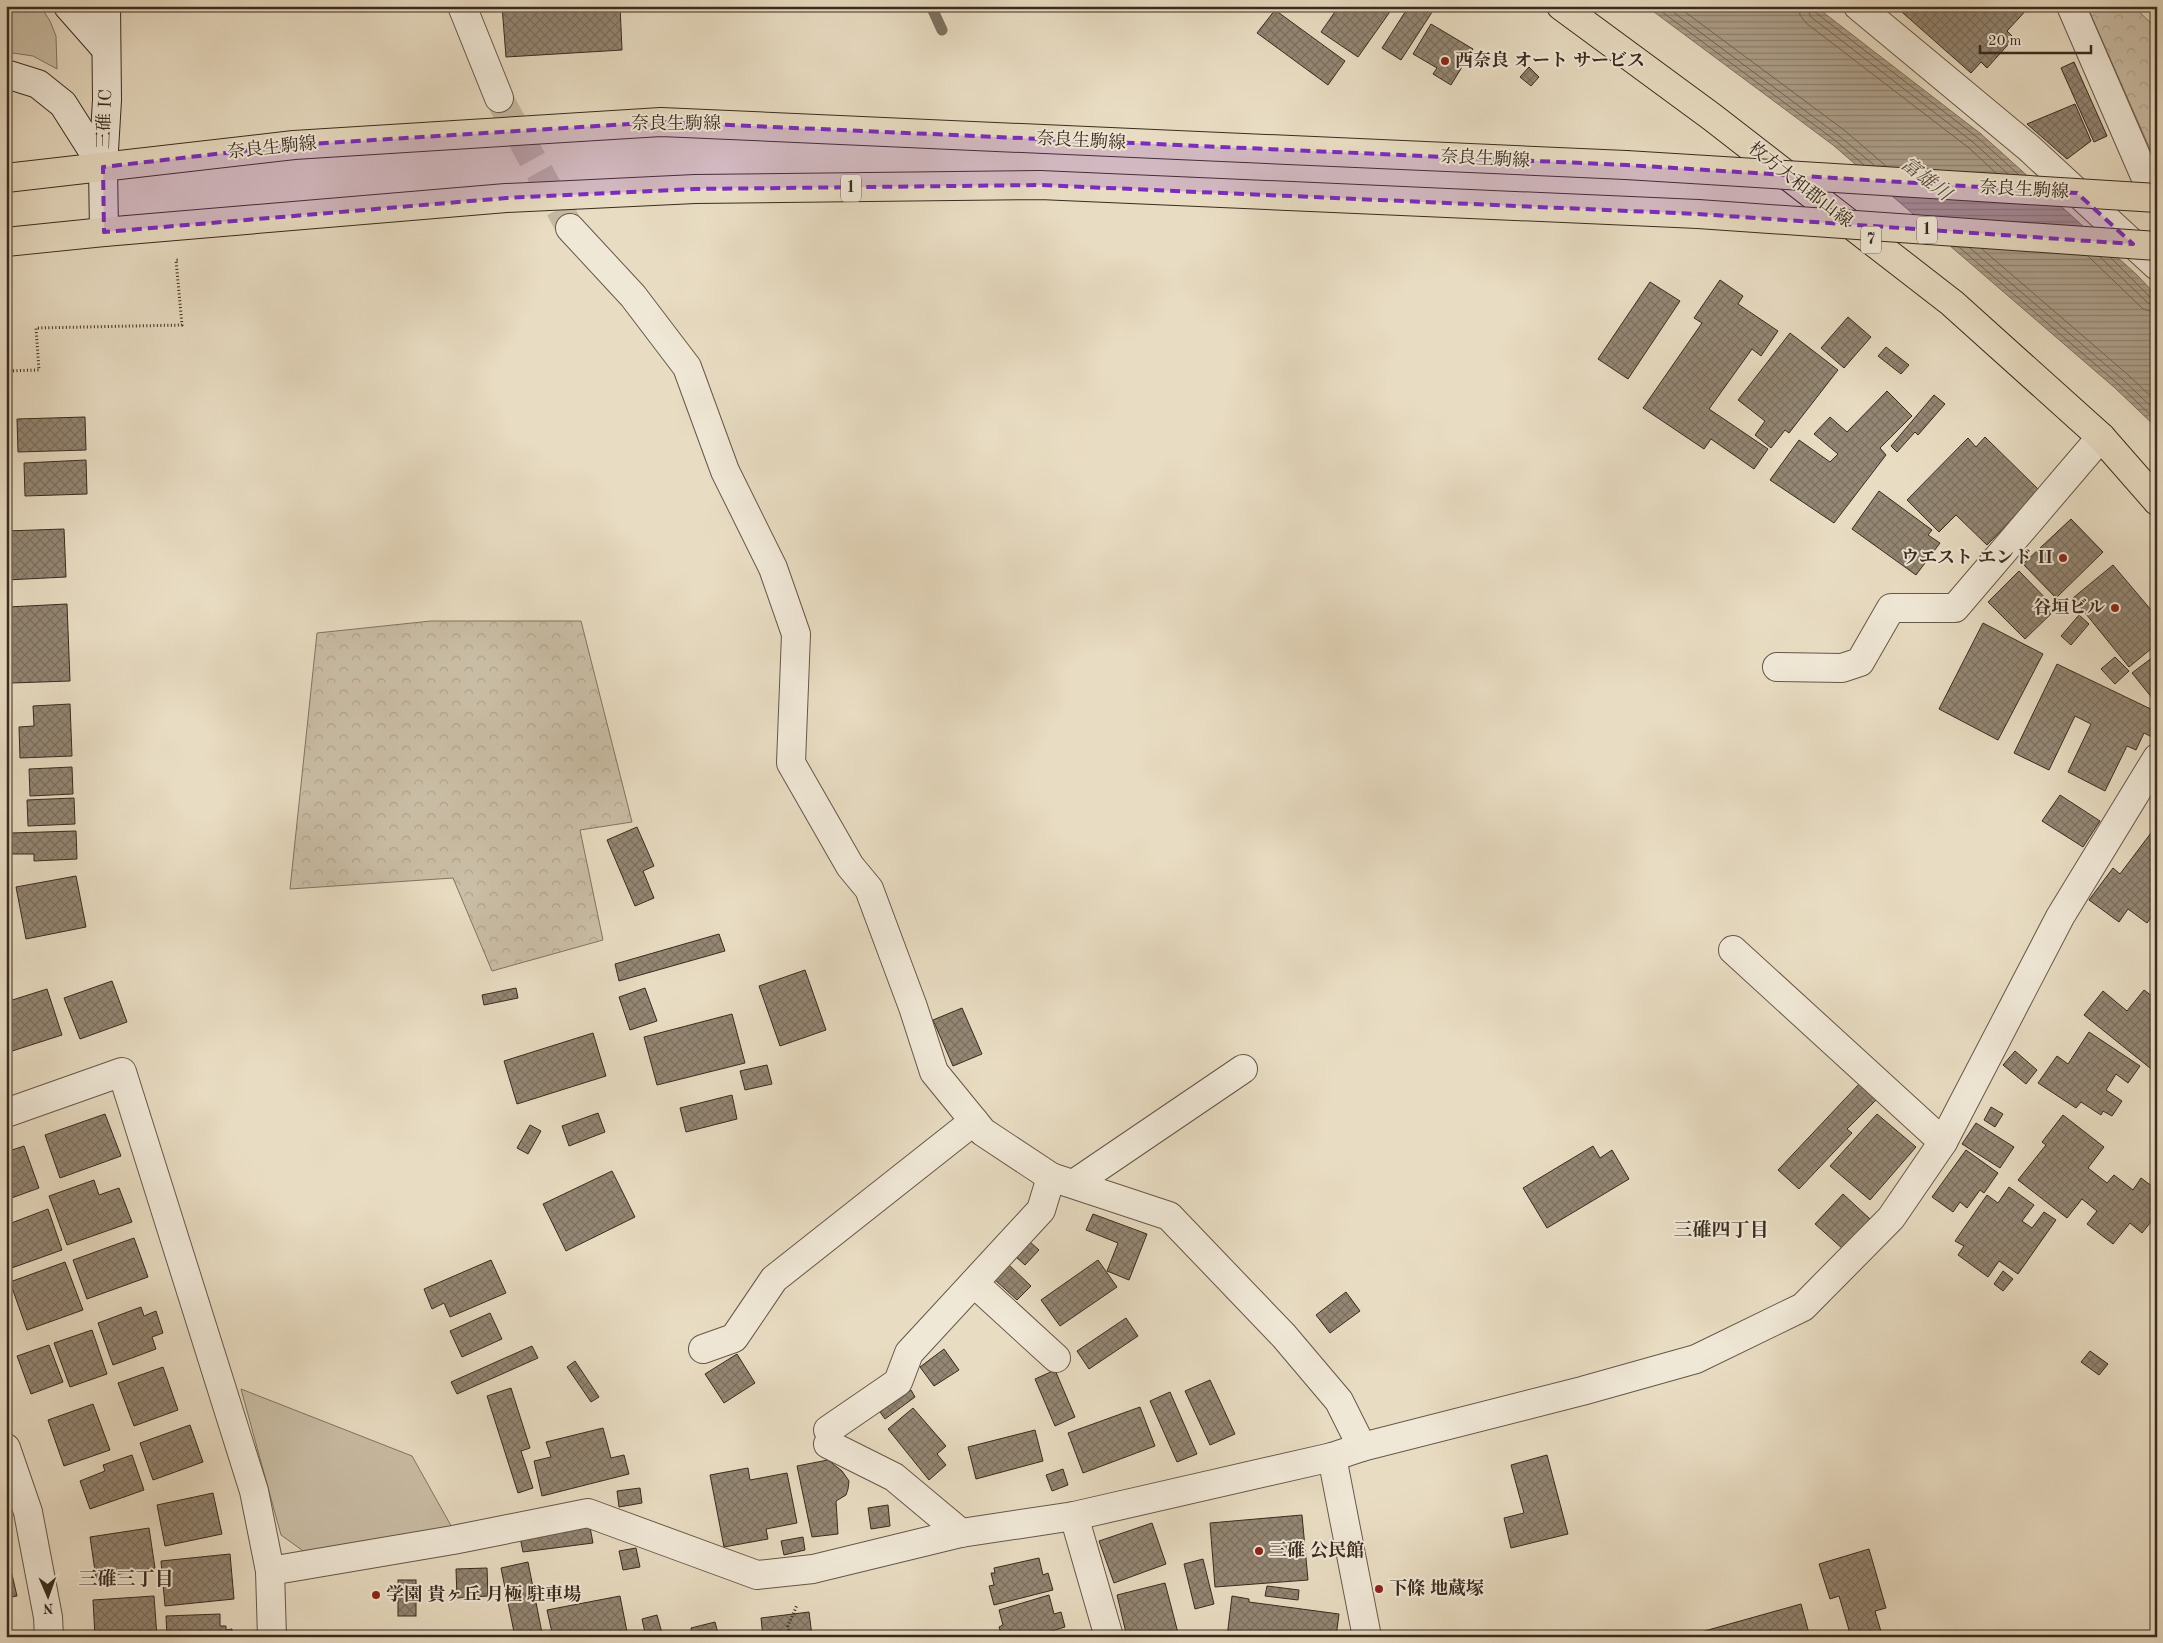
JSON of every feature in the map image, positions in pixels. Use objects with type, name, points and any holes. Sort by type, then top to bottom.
[{"type":"main road","name":"枚方大和郡山線","points":[[1561,6],[1712,117],[1952,303],[2101,438],[2157,501]]},
{"type":"main road","name":"奈良生駒線","points":[[6,178],[294,145],[662,122],[1626,166],[2157,198]]},
{"type":"main road","name":"1","points":[[6,242],[506,198],[695,189],[1040,185],[1698,214],[2157,246]]},
{"type":"street","points":[[68,6],[105,48]]},
{"type":"street","name":"三碓 IC","points":[[104,232],[107,100],[106,6]]},
{"type":"street","points":[[462,6],[498,98]]},
{"type":"street","points":[[1858,6],[2029,148],[2157,266]]},
{"type":"street","points":[[2070,6],[2144,174],[2157,188]]},
{"type":"street","points":[[6,74],[38,84],[63,104],[104,167]]},
{"type":"street","points":[[570,228],[632,296],[687,368],[725,471],[773,568],[796,634],[791,763],[850,866],[869,889],[914,1007],[934,1072],[983,1132],[1063,1180],[1169,1216],[1284,1336],[1339,1401],[1362,1447]]},
{"type":"street","points":[[1777,667],[1842,668],[1860,662],[1891,608],[1955,608],[2101,438]]},
{"type":"street","points":[[270,1571],[453,1540],[588,1513],[757,1575],[813,1569],[961,1533],[1074,1516],[1332,1457],[1362,1447],[1582,1391],[1696,1359],[1803,1307],[1891,1218],[1943,1142],[2060,917],[2157,758]]},
{"type":"street","points":[[1733,950],[1943,1142]]},
{"type":"street","points":[[961,1533],[894,1477],[828,1437],[898,1382],[909,1354],[1041,1210],[1063,1180],[1243,1069]]},
{"type":"street","points":[[6,1113],[122,1072],[254,1491],[270,1571],[272,1637]]},
{"type":"street","points":[[703,1349],[734,1338],[774,1279],[974,1121]]},
{"type":"street","points":[[974,1283],[1056,1358]]},
{"type":"street","points":[[6,1448],[28,1512],[48,1617],[49,1637]]},
{"type":"street","points":[[1332,1457],[1367,1637]]},
{"type":"street","points":[[1074,1516],[1109,1637]]},
{"type":"path","points":[[6,371],[39,370],[36,328],[182,325],[176,260]]},
{"type":"highlighted area","points":[[661,122],[1626,165],[2077,193],[2133,244],[1698,214],[1040,185],[695,189],[506,198],[104,232],[103,167],[294,145]]},
{"type":"green space","points":[[6,6],[41,7],[50,21],[56,36],[57,69],[33,56],[6,52]]},
{"type":"green space","points":[[2087,6],[2133,6],[2157,29],[2157,165]]},
{"type":"green space","points":[[431,621],[581,621],[632,822],[580,830],[603,940],[492,971],[453,878],[290,889],[317,633]]},
{"type":"green space","points":[[241,1389],[412,1456],[454,1531],[306,1553],[281,1535]]},
{"type":"water","name":"富雄川","points":[[1646,6],[1815,6],[1981,134],[2136,274],[2157,296],[2157,428],[2115,388],[1833,145]]},
{"type":"building","points":[[502,6],[620,6],[622,50],[506,57]]},
{"type":"building","points":[[1339,6],[1394,6],[1358,57],[1321,32]]},
{"type":"building","points":[[1409,6],[1436,6],[1401,60],[1382,48]]},
{"type":"building","points":[[1895,6],[2030,6],[2007,31],[2014,38],[1987,68],[1981,62],[1971,73]]},
{"type":"building","points":[[1275,10],[1345,61],[1328,85],[1257,33]]},
{"type":"building","name":"西奈良 オート サービス","points":[[1431,24],[1473,49],[1451,85],[1433,74],[1437,68],[1413,54]]},
{"type":"building","points":[[2074,62],[2107,136],[2094,142],[2061,68]]},
{"type":"building","points":[[1529,67],[1539,77],[1531,86],[1520,77]]},
{"type":"building","points":[[2075,104],[2091,141],[2067,159],[2027,124]]},
{"type":"building","points":[[1720,280],[1743,296],[1738,304],[1778,331],[1761,356],[1752,349],[1709,409],[1768,449],[1754,469],[1711,439],[1704,449],[1643,408],[1702,323],[1694,318]]},
{"type":"building","points":[[1650,282],[1680,301],[1628,379],[1598,359]]},
{"type":"building","points":[[1848,317],[1871,337],[1844,368],[1821,348]]},
{"type":"building","points":[[1790,333],[1838,370],[1789,433],[1785,430],[1771,448],[1755,435],[1765,421],[1738,400]]},
{"type":"building","points":[[1886,347],[1909,365],[1901,374],[1878,356]]},
{"type":"building","points":[[1887,391],[1912,416],[1880,448],[1886,455],[1834,523],[1770,480],[1799,440],[1830,462],[1838,454],[1814,434],[1830,417],[1847,432]]},
{"type":"building","points":[[1934,395],[1945,404],[1918,435],[1915,432],[1897,452],[1891,446]]},
{"type":"building","points":[[85,417],[86,450],[18,452],[17,419]]},
{"type":"building","points":[[1985,437],[2040,491],[1987,545],[1956,515],[1939,532],[1907,500],[1968,438],[1976,447]]},
{"type":"building","points":[[86,460],[87,494],[25,496],[24,463]]},
{"type":"building","points":[[1879,491],[1932,530],[1928,535],[1940,543],[1916,575],[1852,529]]},
{"type":"building","name":"ウエスト エンド II","points":[[2071,519],[2103,552],[2056,598],[2023,564]]},
{"type":"building","points":[[64,529],[66,577],[6,580],[6,531]]},
{"type":"building","name":"谷垣ビル","points":[[2113,565],[2157,617],[2157,644],[2129,667],[2073,598]]},
{"type":"building","points":[[2019,571],[2056,609],[2025,639],[1988,602]]},
{"type":"building","points":[[67,604],[70,681],[11,683],[8,607]]},
{"type":"building","points":[[2079,615],[2089,624],[2071,645],[2061,636]]},
{"type":"building","points":[[1983,623],[2043,654],[1998,740],[1939,709]]},
{"type":"building","points":[[2157,654],[2157,704],[2132,673]]},
{"type":"building","points":[[2115,657],[2129,671],[2115,684],[2101,669]]},
{"type":"building","points":[[2057,664],[2157,712],[2156,739],[2144,733],[2136,750],[2127,746],[2105,791],[2068,772],[2091,724],[2075,716],[2049,770],[2014,753]]},
{"type":"building","points":[[70,704],[72,756],[20,758],[19,727],[34,726],[33,706]]},
{"type":"building","points":[[72,767],[73,794],[30,796],[29,769]]},
{"type":"building","points":[[2060,795],[2100,821],[2083,847],[2042,821]]},
{"type":"building","points":[[74,798],[75,824],[28,826],[27,800]]},
{"type":"building","points":[[2157,825],[2157,918],[2153,915],[2147,923],[2128,909],[2119,922],[2089,900],[2113,868],[2120,874]]},
{"type":"building","points":[[637,827],[654,866],[643,871],[654,898],[635,906],[607,840]]},
{"type":"building","points":[[76,831],[77,859],[34,861],[34,854],[12,854],[11,833]]},
{"type":"building","points":[[76,876],[86,927],[26,939],[16,887]]},
{"type":"building","points":[[719,934],[725,951],[619,981],[615,964]]},
{"type":"building","points":[[805,970],[826,1030],[780,1046],[759,986]]},
{"type":"building","points":[[112,981],[127,1022],[80,1039],[64,998]]},
{"type":"building","points":[[516,988],[518,998],[484,1005],[482,995]]},
{"type":"building","points":[[645,988],[657,1021],[630,1030],[619,997]]},
{"type":"building","points":[[47,989],[62,1035],[6,1053],[6,1002]]},
{"type":"building","points":[[2144,990],[2157,1000],[2155,1072],[2084,1015],[2103,991],[2127,1011]]},
{"type":"building","points":[[962,1008],[982,1054],[953,1066],[933,1020]]},
{"type":"building","points":[[732,1014],[745,1063],[657,1085],[644,1037]]},
{"type":"building","points":[[2089,1032],[2140,1066],[2128,1083],[2116,1074],[2106,1090],[2122,1101],[2112,1116],[2103,1111],[2101,1115],[2081,1102],[2076,1108],[2038,1083],[2057,1056],[2068,1064]]},
{"type":"building","points":[[593,1033],[606,1076],[517,1104],[504,1061]]},
{"type":"building","points":[[2015,1051],[2037,1070],[2026,1084],[2003,1065]]},
{"type":"building","points":[[767,1065],[772,1084],[745,1090],[740,1071]]},
{"type":"building","points":[[1861,1082],[1878,1098],[1847,1129],[1852,1133],[1799,1189],[1778,1170]]},
{"type":"building","points":[[732,1095],[737,1119],[686,1132],[680,1108]]},
{"type":"building","points":[[1991,1107],[2003,1114],[1995,1127],[1984,1120]]},
{"type":"building","points":[[598,1113],[605,1132],[569,1146],[562,1126]]},
{"type":"building","points":[[105,1114],[121,1156],[60,1178],[45,1135]]},
{"type":"building","points":[[1877,1114],[1916,1147],[1870,1200],[1830,1166]]},
{"type":"building","points":[[2063,1115],[2104,1147],[2088,1168],[2107,1183],[2114,1175],[2133,1190],[2141,1178],[2157,1190],[2157,1214],[2142,1233],[2130,1223],[2113,1244],[2087,1224],[2097,1211],[2082,1199],[2067,1218],[2018,1180],[2046,1145],[2042,1142]]},
{"type":"building","points":[[1976,1123],[2014,1147],[2000,1168],[1962,1144]]},
{"type":"building","points":[[530,1125],[541,1131],[528,1154],[517,1148]]},
{"type":"building","points":[[24,1146],[39,1188],[6,1200],[6,1152]]},
{"type":"building","points":[[1593,1146],[1600,1158],[1612,1150],[1629,1179],[1547,1228],[1523,1188]]},
{"type":"building","points":[[1966,1150],[1998,1173],[1984,1193],[1980,1190],[1967,1208],[1960,1202],[1953,1212],[1932,1197]]},
{"type":"building","points":[[612,1171],[635,1217],[566,1251],[543,1204]]},
{"type":"building","points":[[94,1180],[99,1195],[119,1188],[132,1222],[67,1245],[49,1196]]},
{"type":"building","points":[[2009,1187],[2034,1205],[2022,1221],[2032,1228],[2044,1212],[2056,1220],[2018,1274],[1999,1261],[1988,1277],[1958,1255],[1964,1246],[1955,1241],[1987,1195],[1998,1203]]},
{"type":"building","points":[[1843,1194],[1870,1219],[1843,1249],[1815,1224]]},
{"type":"building","points":[[48,1209],[62,1250],[6,1270],[6,1225]]},
{"type":"building","points":[[1093,1214],[1147,1234],[1129,1280],[1107,1271],[1118,1243],[1086,1230]]},
{"type":"building","points":[[134,1238],[148,1277],[87,1299],[73,1260]]},
{"type":"building","points":[[1030,1242],[1039,1250],[1025,1265],[1016,1257]]},
{"type":"building","points":[[491,1260],[506,1293],[450,1317],[444,1303],[432,1309],[424,1289]]},
{"type":"building","points":[[1098,1260],[1117,1287],[1060,1326],[1041,1300]]},
{"type":"building","points":[[65,1262],[83,1310],[27,1330],[10,1282]]},
{"type":"building","points":[[1008,1264],[1031,1286],[1017,1300],[994,1279]]},
{"type":"building","points":[[2003,1271],[2013,1279],[2003,1291],[1994,1284]]},
{"type":"building","points":[[1346,1292],[1360,1311],[1330,1333],[1316,1315]]},
{"type":"building","points":[[141,1307],[144,1316],[156,1311],[163,1333],[152,1337],[156,1349],[113,1365],[98,1323]]},
{"type":"building","points":[[490,1313],[502,1339],[462,1357],[450,1331]]},
{"type":"building","points":[[1126,1318],[1138,1336],[1089,1369],[1077,1351]]},
{"type":"building","points":[[92,1330],[107,1374],[70,1387],[54,1343]]},
{"type":"building","points":[[49,1345],[63,1382],[31,1394],[17,1356]]},
{"type":"building","points":[[532,1346],[538,1358],[457,1394],[451,1382]]},
{"type":"building","points":[[944,1349],[959,1370],[934,1386],[920,1367]]},
{"type":"building","points":[[2090,1351],[2108,1364],[2099,1375],[2081,1362]]},
{"type":"building","points":[[737,1354],[755,1383],[724,1403],[705,1374]]},
{"type":"building","points":[[575,1361],[599,1397],[591,1402],[567,1367]]},
{"type":"building","points":[[163,1367],[178,1410],[134,1426],[118,1383]]},
{"type":"building","points":[[1055,1370],[1075,1417],[1055,1426],[1035,1379]]},
{"type":"building","points":[[1210,1380],[1235,1434],[1210,1445],[1185,1391]]},
{"type":"building","points":[[511,1388],[530,1448],[521,1451],[533,1488],[518,1493],[487,1396]]},
{"type":"building","points":[[911,1390],[915,1397],[885,1419],[880,1412]]},
{"type":"building","points":[[1170,1392],[1197,1454],[1177,1462],[1150,1401]]},
{"type":"building","points":[[93,1404],[110,1450],[64,1466],[48,1420]]},
{"type":"building","points":[[1140,1407],[1155,1446],[1083,1473],[1068,1433]]},
{"type":"building","points":[[913,1408],[946,1446],[937,1454],[946,1465],[929,1480],[888,1429]]},
{"type":"building","points":[[190,1425],[203,1462],[153,1480],[140,1443]]},
{"type":"building","points":[[603,1428],[611,1458],[624,1455],[629,1474],[542,1496],[534,1461],[551,1457],[546,1442]]},
{"type":"building","points":[[1035,1430],[1043,1461],[976,1479],[968,1447]]},
{"type":"building","points":[[132,1455],[144,1490],[90,1509],[80,1481],[105,1471],[103,1465]]},
{"type":"building","points":[[1547,1455],[1568,1534],[1511,1548],[1504,1518],[1524,1513],[1511,1465]]},
{"type":"building","points":[[828,1460],[842,1471],[849,1481],[848,1489],[846,1495],[836,1501],[838,1534],[812,1537],[797,1466]]},
{"type":"building","points":[[748,1468],[750,1480],[787,1473],[797,1523],[766,1529],[768,1539],[724,1547],[710,1475]]},
{"type":"building","points":[[1063,1469],[1068,1485],[1052,1491],[1046,1475]]},
{"type":"building","points":[[640,1488],[642,1503],[619,1507],[617,1491]]},
{"type":"building","points":[[213,1493],[222,1534],[165,1546],[157,1505]]},
{"type":"building","points":[[888,1505],[890,1526],[871,1529],[868,1508]]},
{"type":"building","name":"三碓 公民館","points":[[1302,1515],[1308,1580],[1215,1587],[1210,1523]]},
{"type":"building","points":[[1152,1523],[1166,1564],[1114,1583],[1099,1541]]},
{"type":"building","points":[[590,1527],[593,1543],[523,1552],[520,1537]]},
{"type":"building","points":[[149,1528],[155,1568],[96,1578],[90,1537]]},
{"type":"building","points":[[803,1537],[805,1550],[784,1555],[781,1541]]},
{"type":"building","points":[[636,1548],[640,1567],[623,1570],[619,1551]]},
{"type":"building","points":[[6,1549],[17,1596],[6,1598]]},
{"type":"building","points":[[1869,1549],[1886,1608],[1875,1611],[1882,1635],[1851,1637],[1839,1596],[1830,1599],[1819,1564]]},
{"type":"building","points":[[230,1554],[234,1599],[165,1606],[161,1561]]},
{"type":"building","points":[[1039,1558],[1043,1575],[1048,1573],[1053,1590],[994,1605],[989,1586],[994,1585],[991,1573],[995,1573],[994,1568]]},
{"type":"building","points":[[1203,1559],[1214,1604],[1195,1609],[1184,1564]]},
{"type":"building","points":[[528,1562],[542,1633],[515,1637],[501,1568]]},
{"type":"building","points":[[487,1568],[488,1596],[457,1598],[456,1569]]},
{"type":"building","points":[[398,1580],[416,1580],[416,1616],[398,1616]]},
{"type":"building","points":[[1165,1583],[1178,1633],[1163,1637],[1127,1637],[1117,1595]]},
{"type":"building","points":[[1267,1586],[1299,1590],[1298,1600],[1265,1596]]},
{"type":"building","points":[[1049,1595],[1054,1614],[1061,1612],[1065,1627],[1032,1637],[1002,1637],[999,1627],[1003,1625],[999,1610]]},
{"type":"building","points":[[154,1596],[157,1637],[95,1637],[93,1600]]},
{"type":"building","points":[[620,1596],[628,1637],[553,1637],[547,1610]]},
{"type":"building","points":[[1232,1596],[1249,1599],[1249,1602],[1339,1614],[1336,1637],[1227,1637]]},
{"type":"building","points":[[1801,1604],[1810,1637],[1683,1637]]},
{"type":"building","points":[[809,1612],[812,1636],[763,1637],[761,1618]]},
{"type":"building","points":[[220,1614],[220,1626],[226,1626],[226,1630],[232,1629],[232,1637],[167,1637],[166,1616]]},
{"type":"building","points":[[657,1615],[663,1637],[646,1637],[642,1619]]},
{"type":"building","points":[[715,1622],[719,1637],[692,1637],[691,1628]]},
{"type":"waterway","points":[[931,6],[942,30]]},
{"type":"tunnel","points":[[499,98],[570,228]]},
{"type":"place","name":"西奈良 オート サービス","points":[[1445,61]]},
{"type":"place","name":"ウエスト エンド II","points":[[2063,558]]},
{"type":"place","name":"谷垣ビル","points":[[2115,608]]},
{"type":"place","name":"三碓 公民館","points":[[1259,1551]]},
{"type":"place","name":"下條 地蔵塚","points":[[1379,1589]]},
{"type":"place","name":"学園 貴ヶ丘 月極 駐車場","points":[[376,1595]]},
{"type":"district","name":"三碓四丁目","points":[[1721,1231]]},
{"type":"district","name":"三碓三丁目","points":[[126,1580]]}]
